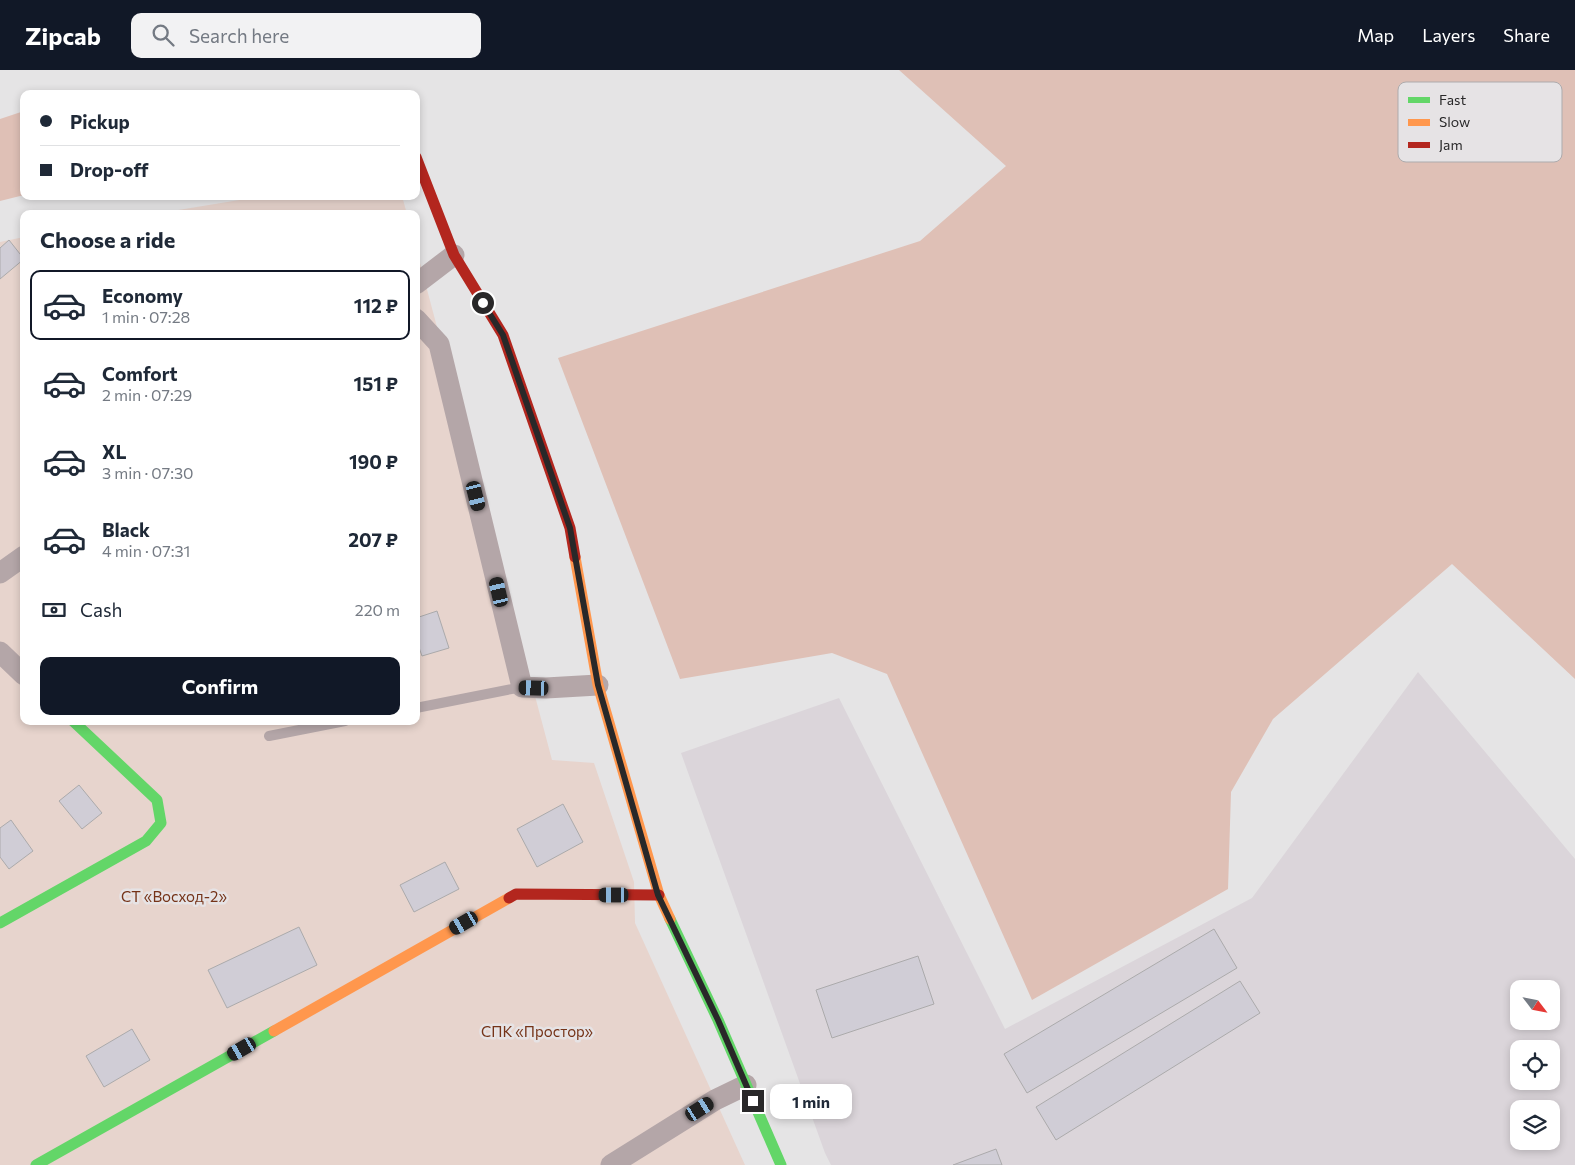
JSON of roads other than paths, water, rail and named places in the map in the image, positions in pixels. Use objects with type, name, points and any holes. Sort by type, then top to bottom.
[{"type":"street","points":[[420,167],[454,255],[503,335],[570,528],[598,685],[658,895],[718,1020],[781,1165]]},
{"type":"street","points":[[420,281],[454,255]]},
{"type":"street","points":[[420,323],[439,344],[522,687],[546,688],[598,685]]},
{"type":"street","points":[[0,572],[20,559]]},
{"type":"street","points":[[0,652],[20,671]]},
{"type":"street","points":[[0,923],[146,841],[161,823],[157,800],[77,725]]},
{"type":"street","points":[[36,1165],[516,894],[658,895]]},
{"type":"street","points":[[611,1165],[715,1100],[746,1085]]},
{"type":"lane","points":[[420,707],[522,687]]},
{"type":"lane","points":[[269,736],[325,725]]},
{"type":"park label","name":"СТ «Восход-2»","points":[[174,896]]},
{"type":"park label","name":"СПК «Простор»","points":[[537,1031]]}]
